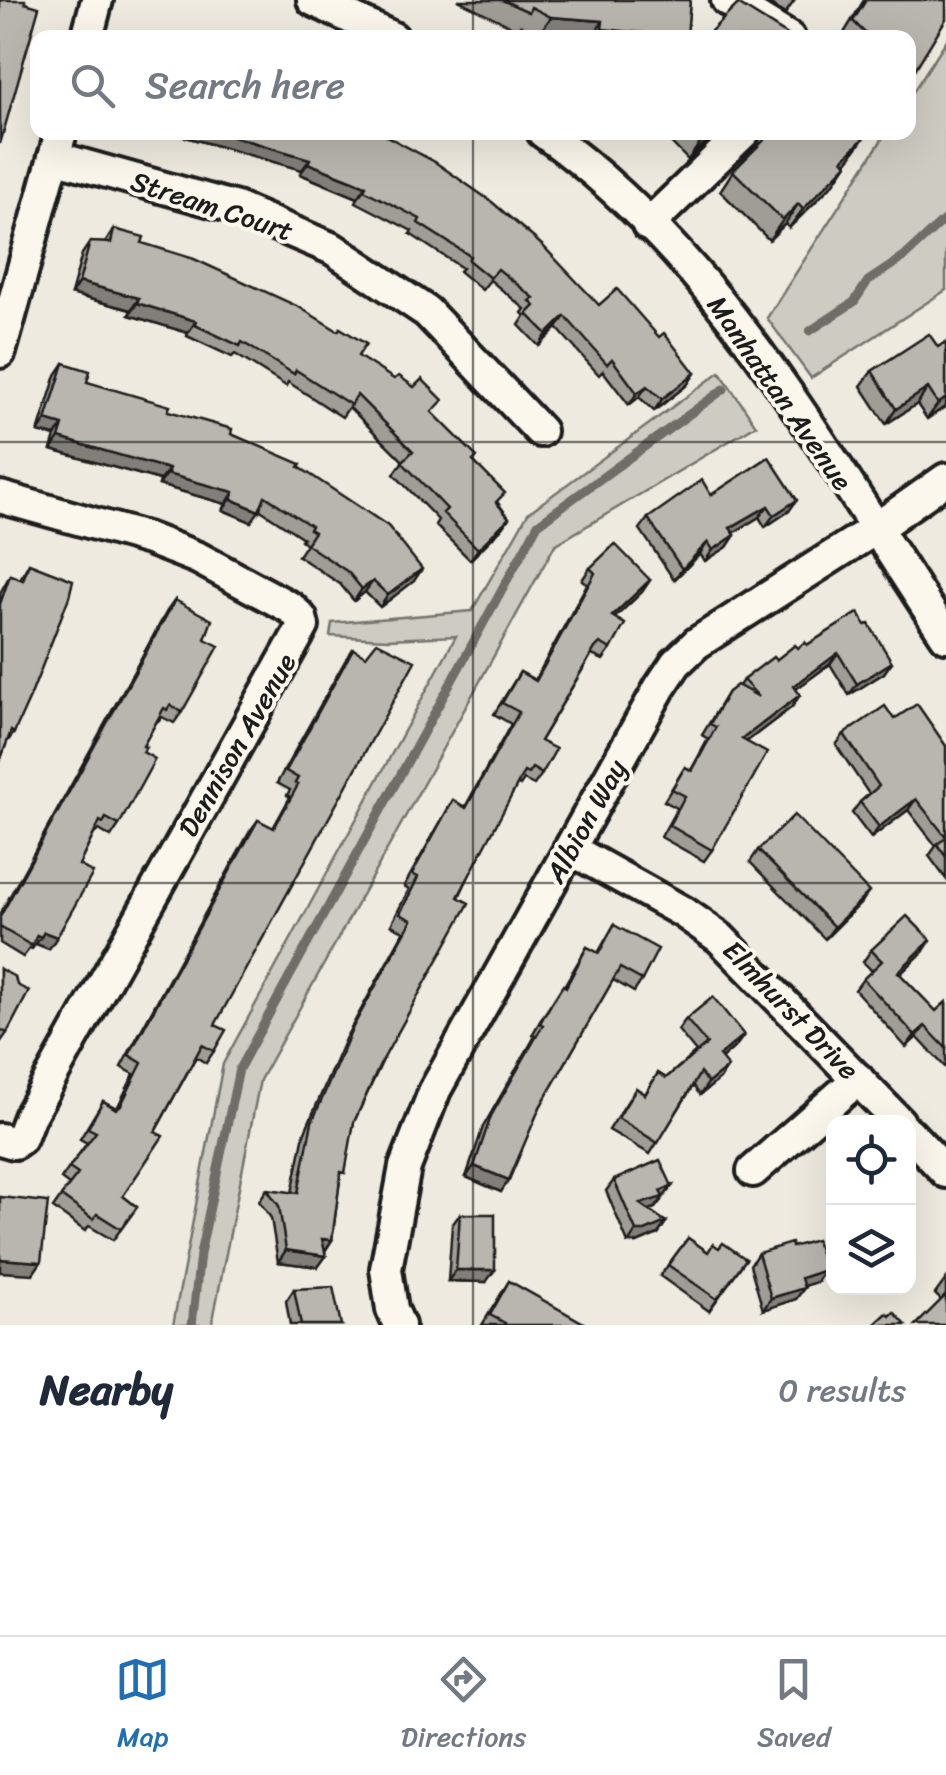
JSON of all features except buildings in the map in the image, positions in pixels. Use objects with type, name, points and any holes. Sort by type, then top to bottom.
[{"type":"street","points":[[89,30],[97,0]]},
{"type":"street","points":[[313,0],[380,21]]},
{"type":"street","points":[[727,0],[776,30]]},
{"type":"street","name":"Manhattan Avenue","points":[[552,140],[686,263],[745,334],[946,636]]},
{"type":"street","points":[[648,225],[736,140]]},
{"type":"street","points":[[0,352],[57,145]]},
{"type":"street","name":"Stream Court","points":[[57,145],[236,208],[333,250],[375,274],[427,312],[540,431]]},
{"type":"street","name":"Albion Way","points":[[400,1325],[386,1270],[405,1166],[434,1090],[676,663],[697,643],[946,480]]},
{"type":"street","name":"Dennison Avenue","points":[[0,497],[150,539],[198,558],[291,608],[303,626],[21,1138],[14,1144],[0,1139]]},
{"type":"street","name":"Elmhurst Drive","points":[[570,849],[683,912],[720,938],[892,1115]]},
{"type":"street","points":[[753,1171],[858,1079]]},
{"type":"street","points":[[916,1140],[946,1172]]},
{"type":"shaded area","points":[[946,41],[946,290],[811,378],[767,318],[881,140],[916,140],[916,87]]},
{"type":"shaded area","points":[[720,372],[756,425],[555,545],[260,1080],[212,1325],[173,1325],[223,1064],[456,636],[330,636],[332,623],[472,611],[528,513]]},
{"type":"waterway","points":[[810,331],[854,302],[868,281],[904,257],[946,218]]},
{"type":"waterway","points":[[192,1325],[200,1254],[239,1069],[538,524],[724,389]]}]
